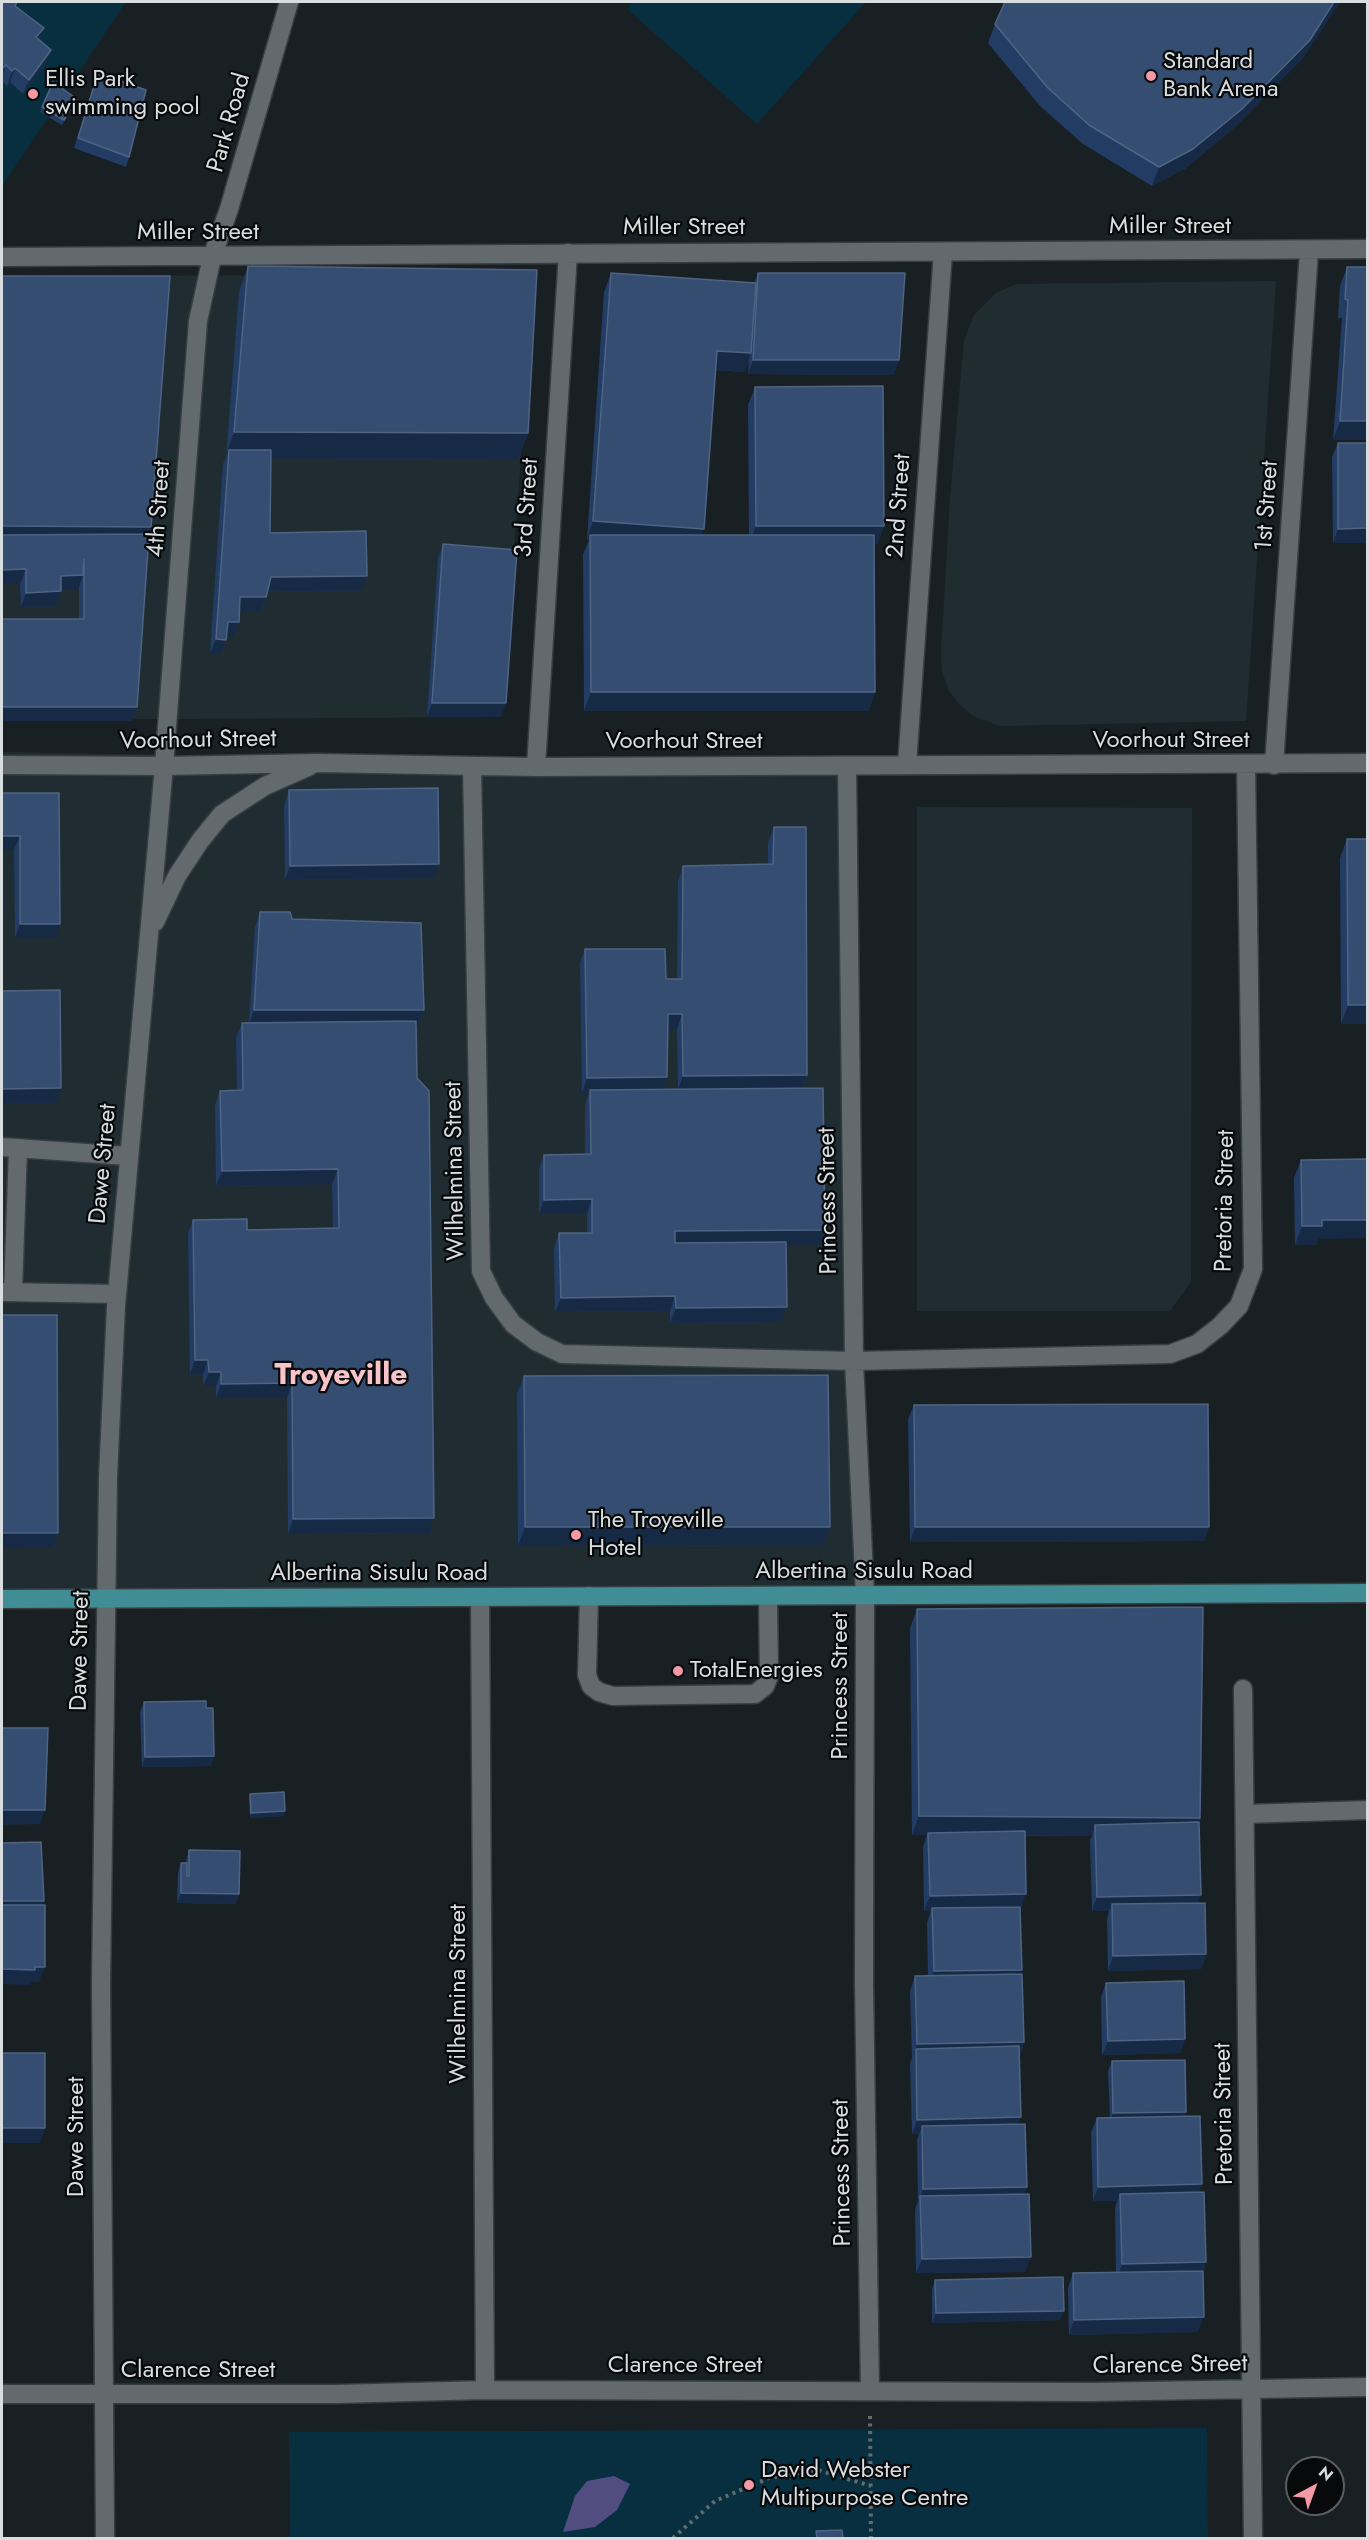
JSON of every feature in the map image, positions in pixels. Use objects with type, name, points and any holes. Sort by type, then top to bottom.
[{"type":"main road","name":"Albertina Sisulu Road","points":[[2,1599],[768,1597],[1364,1592]]},
{"type":"street","name":"Park Road","points":[[212,257],[229,209],[289,2]]},
{"type":"street","name":"Miller Street","points":[[2,257],[1368,249]]},
{"type":"street","name":"1st Street","points":[[1274,765],[1309,250]]},
{"type":"street","name":"2nd Street","points":[[907,765],[943,252]]},
{"type":"street","name":"3rd Street","points":[[536,767],[568,253]]},
{"type":"street","name":"4th Street","points":[[164,766],[198,321],[212,257]]},
{"type":"street","name":"Voorhout Street","points":[[2,765],[164,766],[317,763],[536,767],[1368,763]]},
{"type":"street","points":[[149,934],[177,876],[200,841],[222,814],[265,786],[317,763]]},
{"type":"street","name":"Pretoria Street","points":[[854,1361],[1170,1354],[1197,1344],[1220,1326],[1239,1306],[1253,1269],[1246,765]]},
{"type":"street","name":"Dawe Street","points":[[105,2538],[102,2396],[101,1971],[108,1477],[117,1293],[164,766]]},
{"type":"street","name":"Princess Street","points":[[847,766],[854,1361],[865,1596],[864,1981],[870,2391]]},
{"type":"street","name":"Wilhelmina Street","points":[[472,767],[481,1271],[494,1298],[513,1324],[537,1342],[562,1354],[854,1361]]},
{"type":"street","points":[[117,1293],[7,1292],[10,1147],[129,1156]]},
{"type":"street","points":[[589,1596],[587,1675],[591,1686],[613,1696],[755,1694],[765,1686],[769,1676],[768,1597]]},
{"type":"street","name":"Wilhelmina Street","points":[[480,1598],[485,2390]]},
{"type":"street","name":"Pretoria Street","points":[[1243,1689],[1253,2538]]},
{"type":"street","points":[[1245,1814],[1368,1810]]},
{"type":"street","name":"Clarence Street","points":[[2,2394],[102,2396],[485,2390],[1092,2392],[1368,2387]]},
{"type":"path","points":[[870,2391],[871,2538]]},
{"type":"path","points":[[673,2538],[715,2501],[769,2478],[818,2470],[871,2486]]},
{"type":"shaded area","name":"Ellis Park swimming pool","points":[[2,2],[126,2],[2,186]]},
{"type":"shaded area","points":[[633,2],[866,2],[757,124],[627,9]]},
{"type":"shaded area","points":[[535,275],[501,717],[2,720],[2,276]]},
{"type":"shaded area","points":[[1276,281],[1246,721],[1000,726],[973,716],[949,691],[942,672],[941,652],[950,499],[964,340],[974,315],[996,293],[1017,284]]},
{"type":"shaded area","points":[[2,752],[847,766],[865,1596],[2,1594]]},
{"type":"shaded area","points":[[917,807],[1192,808],[1191,1282],[1170,1311],[917,1311]]},
{"type":"shaded area","name":"David Webster Multipurpose Centre","points":[[1207,2428],[1208,2538],[290,2538],[289,2432]]},
{"type":"shaded area","points":[[614,2476],[630,2484],[617,2510],[595,2527],[563,2532],[575,2496],[587,2481]]},
{"type":"building","points":[[2,2],[17,2],[15,6],[44,28],[36,37],[51,50],[29,80],[15,68],[12,71],[6,65],[2,69]]},
{"type":"building","name":"Standard Bank Arena","points":[[1005,2],[1334,2],[1310,40],[1242,109],[1193,149],[1159,167],[1089,125],[1047,87],[995,24]]},
{"type":"building","points":[[98,73],[146,90],[129,157],[78,138]]},
{"type":"building","points":[[53,82],[77,99],[64,120],[42,107]]},
{"type":"building","points":[[248,266],[537,270],[528,433],[234,432]]},
{"type":"building","points":[[1347,267],[1368,267],[1368,421],[1340,421],[1348,300],[1345,299]]},
{"type":"building","points":[[611,273],[756,283],[751,353],[717,351],[704,529],[593,521]]},
{"type":"building","points":[[758,273],[905,273],[899,360],[753,360]]},
{"type":"building","points":[[2,276],[170,276],[151,527],[2,526]]},
{"type":"building","points":[[883,386],[884,526],[756,526],[755,387]]},
{"type":"building","points":[[1338,443],[1368,443],[1368,528],[1338,529]]},
{"type":"building","points":[[229,450],[271,450],[270,533],[366,531],[367,576],[271,577],[266,597],[240,597],[239,622],[228,622],[226,640],[216,639]]},
{"type":"building","points":[[149,534],[137,707],[2,707],[2,619],[84,619],[84,559],[83,575],[61,576],[61,591],[26,593],[26,569],[2,570],[2,535]]},
{"type":"building","points":[[590,535],[874,535],[875,692],[591,692]]},
{"type":"building","points":[[443,544],[517,550],[506,703],[432,703]]},
{"type":"building","points":[[438,788],[439,864],[290,866],[289,790]]},
{"type":"building","points":[[2,793],[59,793],[60,924],[20,924],[20,836],[2,836]]},
{"type":"building","points":[[774,827],[806,827],[807,1075],[683,1076],[682,1014],[668,1014],[667,1077],[587,1078],[585,949],[665,949],[666,979],[682,979],[683,866],[773,864]]},
{"type":"building","points":[[1347,839],[1368,839],[1368,1005],[1348,1005]]},
{"type":"building","points":[[260,912],[290,912],[292,919],[421,923],[424,1010],[254,1010]]},
{"type":"building","points":[[60,990],[61,1088],[2,1089],[2,991]]},
{"type":"building","points":[[416,1021],[417,1078],[429,1091],[434,1518],[293,1519],[292,1383],[221,1384],[221,1372],[209,1372],[208,1360],[195,1360],[193,1220],[247,1219],[247,1230],[339,1228],[338,1169],[222,1171],[220,1091],[243,1090],[242,1023]]},
{"type":"building","points":[[823,1088],[825,1230],[675,1231],[675,1243],[786,1242],[787,1307],[676,1308],[675,1296],[561,1298],[559,1233],[592,1233],[592,1199],[544,1200],[544,1155],[591,1154],[590,1090]]},
{"type":"building","points":[[1368,1159],[1368,1220],[1322,1220],[1322,1226],[1302,1226],[1301,1160]]},
{"type":"building","points":[[2,1315],[57,1315],[58,1533],[2,1533]]},
{"type":"building","points":[[828,1375],[830,1527],[525,1527],[524,1376]]},
{"type":"building","points":[[1208,1404],[1209,1527],[915,1527],[914,1405]]},
{"type":"building","points":[[1203,1607],[1200,1818],[919,1816],[917,1609]]},
{"type":"building","points":[[206,1701],[206,1708],[213,1708],[214,1756],[145,1757],[144,1702]]},
{"type":"building","points":[[2,1728],[48,1728],[45,1810],[2,1810]]},
{"type":"building","points":[[284,1792],[285,1811],[251,1813],[250,1794]]},
{"type":"building","points":[[1199,1822],[1201,1895],[1097,1897],[1095,1825]]},
{"type":"building","points":[[1025,1831],[1026,1894],[930,1896],[928,1833]]},
{"type":"building","points":[[41,1842],[44,1901],[2,1901],[2,1843]]},
{"type":"building","points":[[189,1850],[240,1851],[239,1894],[181,1893],[181,1863],[187,1863],[187,1876],[189,1876]]},
{"type":"building","points":[[1205,1903],[1206,1954],[1113,1956],[1112,1904]]},
{"type":"building","points":[[2,1905],[45,1905],[45,1967],[35,1967],[35,1970],[2,1969]]},
{"type":"building","points":[[1020,1907],[1022,1970],[934,1971],[932,1908]]},
{"type":"building","points":[[1022,1974],[1024,2042],[917,2044],[915,1976]]},
{"type":"building","points":[[1184,1981],[1185,2039],[1108,2041],[1106,1983]]},
{"type":"building","points":[[1019,2046],[1021,2117],[917,2120],[916,2049]]},
{"type":"building","points":[[2,2053],[45,2053],[45,2128],[2,2128]]},
{"type":"building","points":[[1185,2060],[1186,2112],[1113,2113],[1112,2061]]},
{"type":"building","points":[[1200,2116],[1202,2184],[1098,2187],[1097,2118]]},
{"type":"building","points":[[1025,2124],[1027,2187],[923,2189],[922,2126]]},
{"type":"building","points":[[1204,2192],[1206,2262],[1122,2264],[1120,2194]]},
{"type":"building","points":[[1029,2194],[1031,2257],[922,2259],[920,2196]]},
{"type":"building","points":[[1203,2271],[1204,2317],[1074,2320],[1073,2273]]},
{"type":"building","points":[[1063,2277],[1064,2311],[936,2313],[935,2280]]},
{"type":"building","points":[[842,2530],[843,2538],[817,2538],[816,2531]]},
{"type":"place","name":"Standard Bank Arena","points":[[1151,76]]},
{"type":"place","name":"Ellis Park swimming pool","points":[[33,94]]},
{"type":"place","name":"The Troyeville Hotel","points":[[576,1535]]},
{"type":"place","name":"TotalEnergies","points":[[678,1671]]},
{"type":"place","name":"David Webster Multipurpose Centre","points":[[749,2485]]},
{"type":"district","name":"Troyeville","points":[[341,1377]]}]
